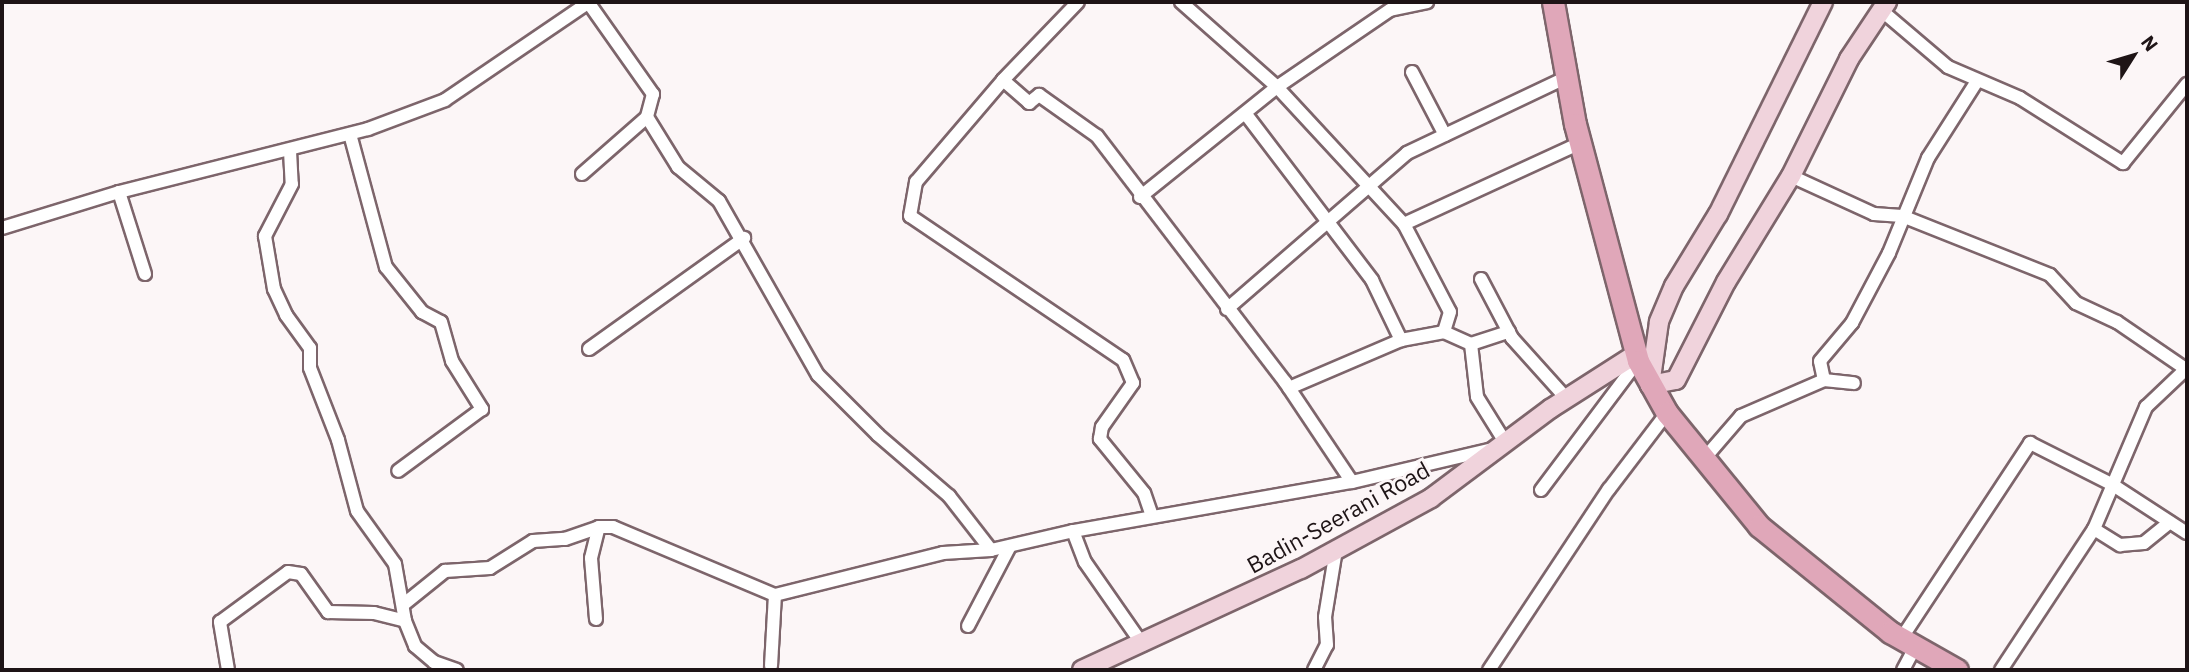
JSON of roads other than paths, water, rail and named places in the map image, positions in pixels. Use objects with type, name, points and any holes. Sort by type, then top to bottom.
[{"type":"main road","points":[[1553,2],[1580,143],[1637,358],[1650,385],[1667,413],[1703,460],[1759,526],[1908,643],[1956,670]]},
{"type":"street","points":[[2,228],[119,192],[350,134],[445,100],[588,2],[653,94],[647,117],[582,174]]},
{"type":"street","points":[[1078,2],[1003,80],[916,182],[910,216],[1123,360],[1133,383],[1102,427],[1100,439],[1143,493],[1152,516]]},
{"type":"street","points":[[1181,2],[1277,87],[1404,224],[1450,312],[1444,332]]},
{"type":"street","points":[[1140,197],[1277,87],[1385,6],[1427,2]]},
{"type":"street","points":[[1823,2],[1724,203],[1674,286],[1659,322],[1650,385],[1676,380],[1726,282],[1791,176],[1849,59],[1884,6],[1948,67],[2020,98],[2123,163],[2187,84]]},
{"type":"street","points":[[1412,72],[1445,135]]},
{"type":"street","points":[[1227,309],[1407,153],[1567,77]]},
{"type":"street","points":[[1003,80],[1029,103],[1039,95],[1097,136],[1140,197],[1289,388],[1352,482]]},
{"type":"street","points":[[1824,380],[1820,361],[1852,323],[1889,253],[1928,158],[1977,81]]},
{"type":"street","points":[[1245,113],[1372,280],[1401,340]]},
{"type":"street","points":[[647,117],[678,167],[719,201],[744,238],[818,375],[878,435],[949,496],[991,550]]},
{"type":"street","points":[[350,134],[365,174],[378,249],[386,267],[422,312],[441,322],[452,361],[482,409],[398,471]]},
{"type":"street","points":[[1404,224],[1580,143]]},
{"type":"street","points":[[290,151],[292,184],[265,236],[274,289],[286,316],[310,348],[310,368],[338,439],[357,511],[395,564],[405,621],[415,646],[434,662],[457,670]]},
{"type":"street","points":[[1791,176],[1874,214],[1902,216],[2050,275],[2076,303],[2117,322],[2186,369],[2146,407],[2094,529],[2001,670]]},
{"type":"street","points":[[119,192],[145,274]]},
{"type":"street","points":[[589,349],[744,238]]},
{"type":"street","points":[[1481,279],[1509,332],[1566,398]]},
{"type":"street","points":[[1289,388],[1401,340],[1444,332],[1471,345],[1509,332]]},
{"type":"street","points":[[404,604],[445,571],[490,568],[533,541],[565,539],[598,527],[613,527],[775,595],[943,553],[991,550],[1152,516],[1352,482],[1499,446],[1477,397],[1471,345]]},
{"type":"street","points":[[1541,490],[1637,358]]},
{"type":"street","name":"Badin-Seerani Road","points":[[1082,670],[1143,645],[1336,550],[1431,498],[1566,398],[1637,358]]},
{"type":"street","points":[[1703,460],[1741,416],[1824,380],[1854,383]]},
{"type":"street","points":[[1493,668],[1609,489],[1667,413]]},
{"type":"street","points":[[1903,670],[1908,643],[2030,443],[2113,485],[2187,533]]},
{"type":"street","points":[[2094,529],[2120,545],[2144,543],[2170,522]]},
{"type":"street","points":[[596,619],[591,558],[598,527]]},
{"type":"street","points":[[1073,531],[1085,562],[1143,645]]},
{"type":"street","points":[[968,626],[1010,546]]},
{"type":"street","points":[[1314,670],[1327,645],[1325,617],[1336,550]]},
{"type":"street","points":[[228,670],[220,622],[288,572],[301,574],[328,612],[374,613],[405,621]]},
{"type":"street","points":[[771,666],[775,595]]}]
